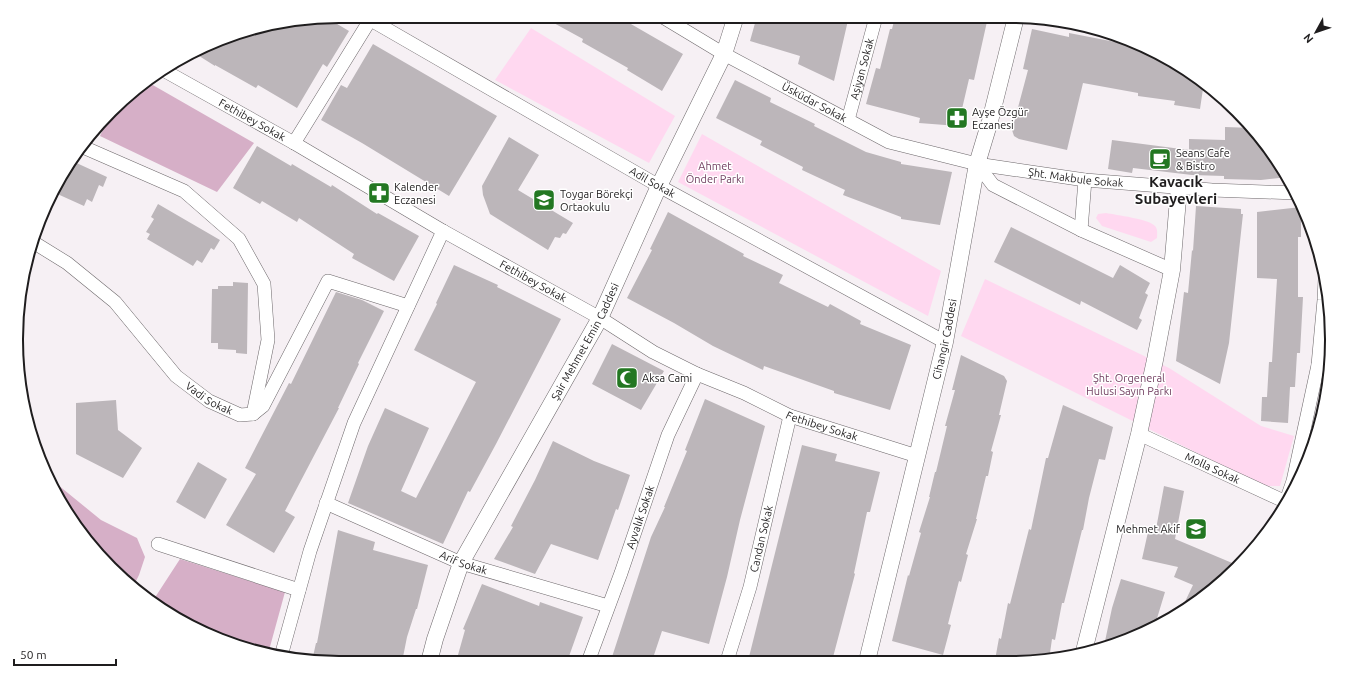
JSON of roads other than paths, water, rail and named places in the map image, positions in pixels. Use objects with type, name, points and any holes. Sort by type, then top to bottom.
[{"type":"street","points":[[294,143],[364,23]]},
{"type":"street","name":"Adil Sokak","points":[[376,23],[659,186],[946,342]]},
{"type":"street","name":"Üsküdar Sokak","points":[[673,23],[724,54],[889,142],[977,164]]},
{"type":"street","name":"Şair Mehmet Emin Caddesi","points":[[431,656],[461,563],[600,318],[659,186],[724,54],[734,23]]},
{"type":"street","name":"Aşiyan Sokak","points":[[848,120],[874,23]]},
{"type":"street","name":"Cihangir Caddesi","points":[[868,656],[946,342],[977,164],[990,121],[1014,23]]},
{"type":"street","name":"Fethibey Sokak","points":[[169,73],[294,143],[443,231],[600,318],[653,352],[697,374],[744,393],[790,416],[917,456]]},
{"type":"street","points":[[87,149],[184,191],[239,239],[264,284],[268,340],[253,414]]},
{"type":"street","name":"Şht. Makbule Sokak","points":[[977,164],[1086,180],[1179,187],[1289,193]]},
{"type":"street","points":[[977,164],[993,185],[1081,230],[1172,270]]},
{"type":"street","points":[[1081,230],[1086,180]]},
{"type":"street","points":[[1085,646],[1139,434],[1172,270],[1179,187]]},
{"type":"street","points":[[282,651],[310,551],[354,423],[443,231]]},
{"type":"street","name":"Vadi Sokak","points":[[38,245],[67,263],[115,302],[176,376],[209,401],[240,415],[253,414]]},
{"type":"street","points":[[253,414],[263,406],[328,281],[408,306]]},
{"type":"street","points":[[1324,319],[1324,360]]},
{"type":"street","points":[[1295,472],[1323,366]]},
{"type":"street","name":"Ayvalık Sokak","points":[[590,656],[621,573],[668,435],[697,374]]},
{"type":"street","name":"Candan Sokak","points":[[729,656],[750,587],[790,416]]},
{"type":"street","name":"Molla Sokak","points":[[1139,434],[1281,501]]},
{"type":"street","name":"Arif Sokak","points":[[326,503],[461,563],[608,606]]},
{"type":"street","points":[[158,544],[299,590]]},
{"type":"place","name":"Ayşe Özgür Eczanesi","points":[[957,118]]},
{"type":"place","name":"Seans Cafe & Bistro","points":[[1160,159]]},
{"type":"place","name":"Kalender Eczanesi","points":[[379,193]]},
{"type":"place","name":"Toygar Börekçi Ortaokulu","points":[[544,200]]},
{"type":"place","name":"Aksa Cami","points":[[627,378]]},
{"type":"place","name":"Mehmet Akif","points":[[1196,529]]},
{"type":"district","name":"Kavacık Subayevleri","points":[[1176,190]]},
{"type":"park label","name":"Ahmet Önder Parkı","points":[[715,172]]},
{"type":"park label","name":"Şht. Orgeneral Hulusi Sayın Parkı","points":[[1129,384]]}]
